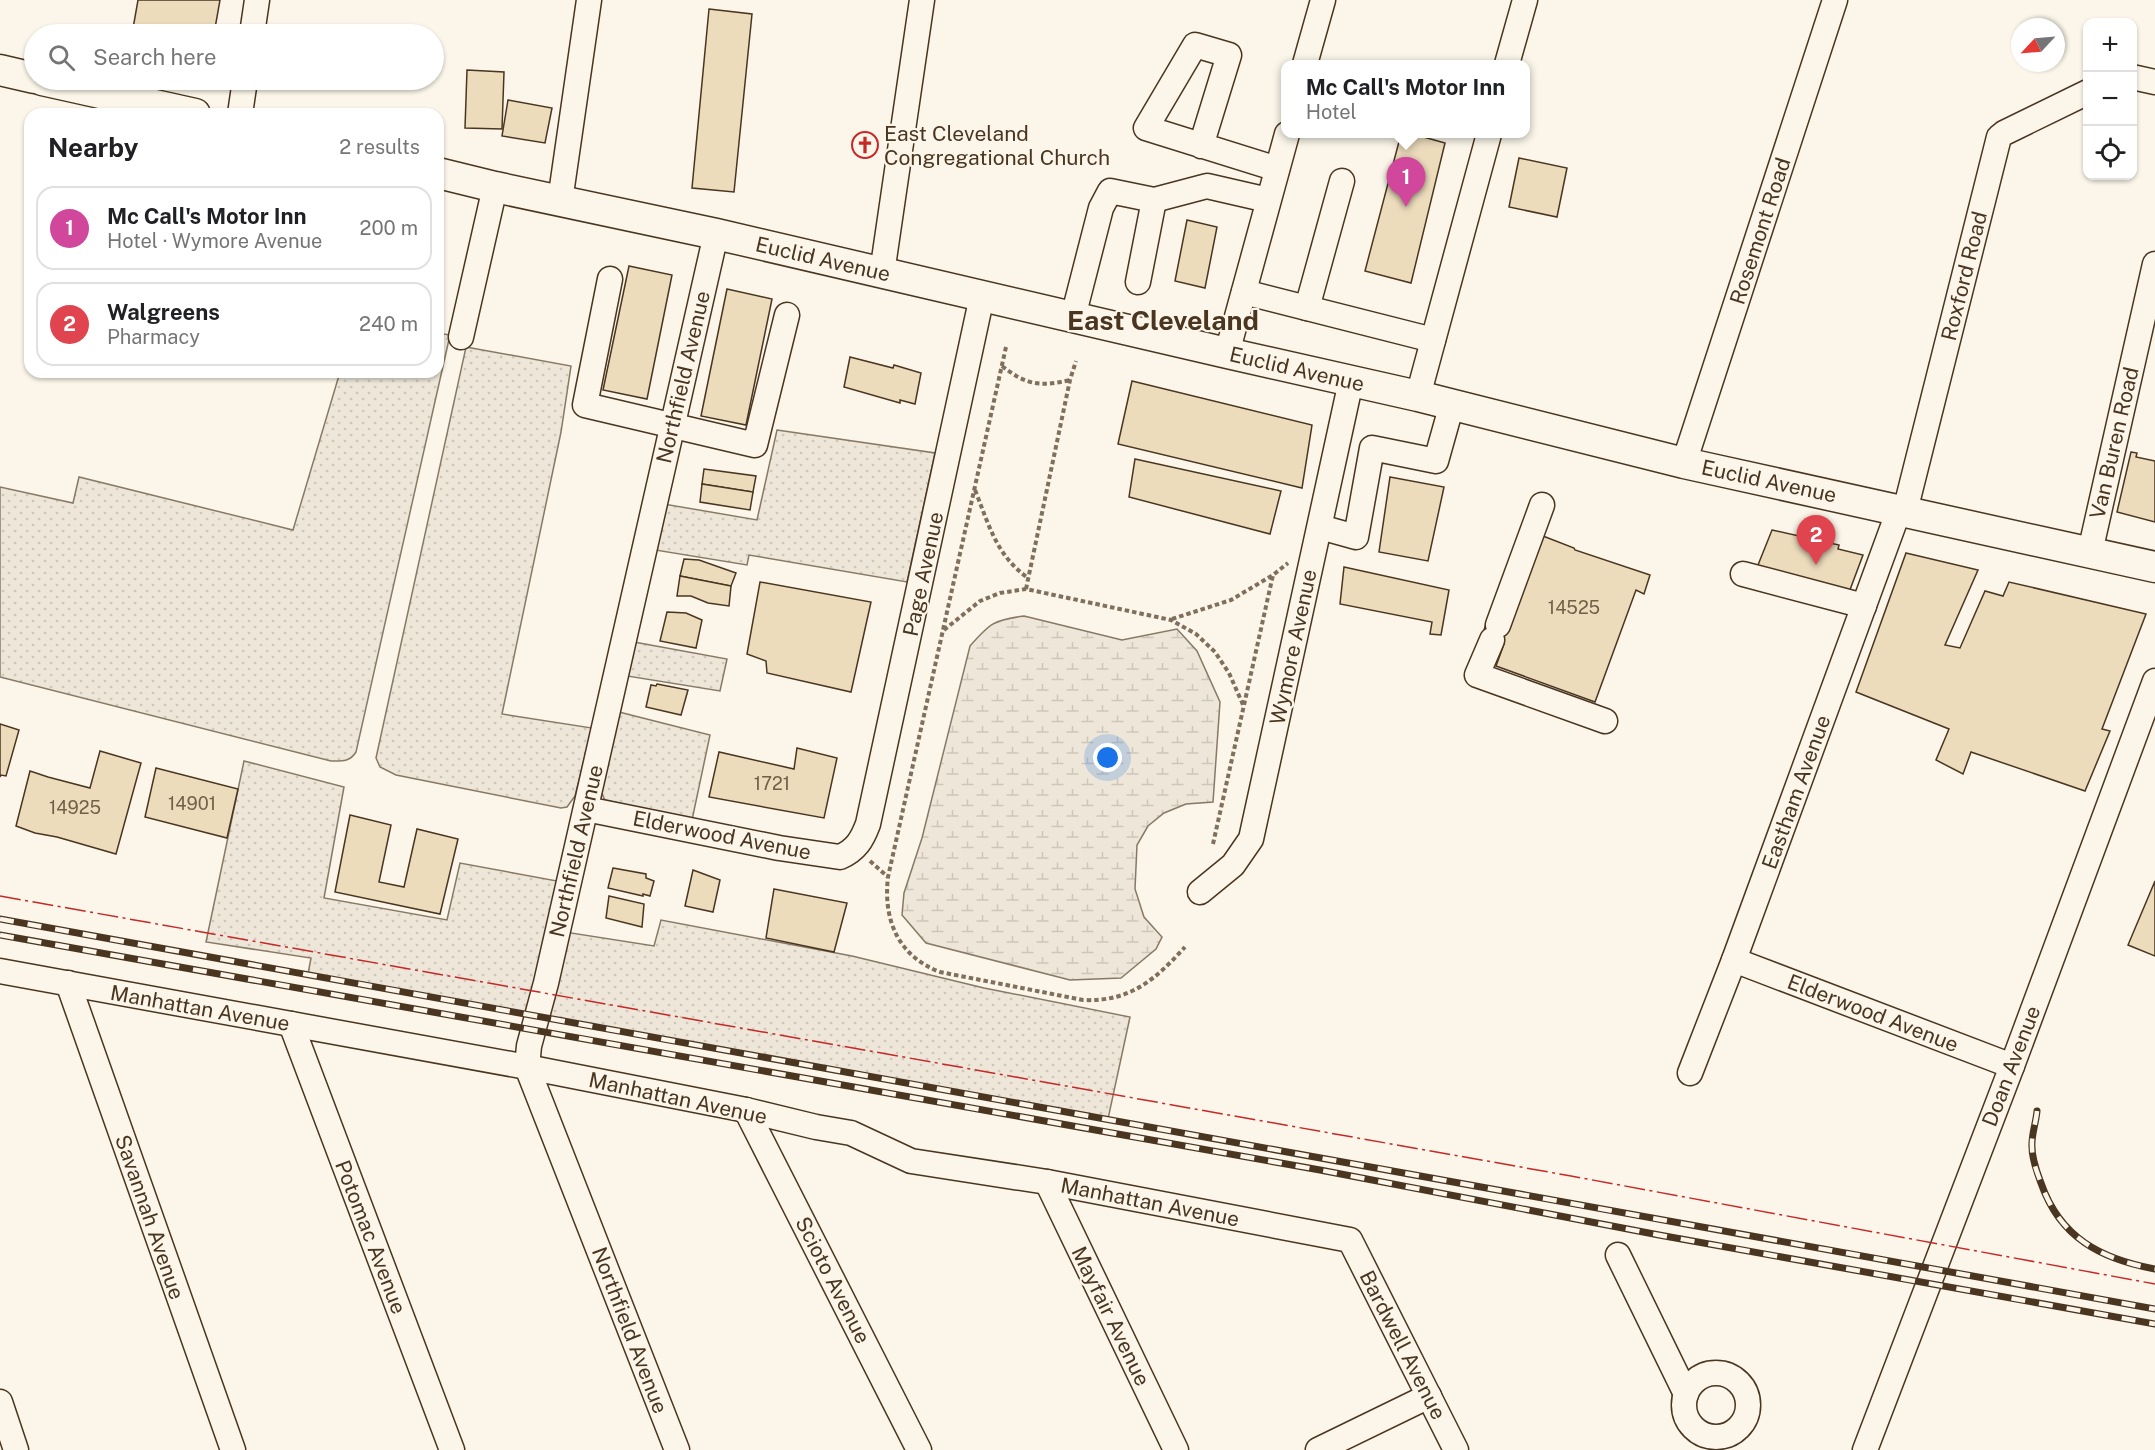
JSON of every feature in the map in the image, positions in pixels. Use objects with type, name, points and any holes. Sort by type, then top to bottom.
[{"type":"main road","points":[[0,70],[24,76]]},
{"type":"main road","points":[[87,90],[168,108]]},
{"type":"main road","name":"Euclid Avenue","points":[[444,174],[716,234],[1418,396],[1684,463],[2155,567]]},
{"type":"street","points":[[253,24],[257,0]]},
{"type":"street","points":[[560,201],[589,0]]},
{"type":"street","points":[[882,273],[922,0]]},
{"type":"street","points":[[1306,60],[1323,0]]},
{"type":"street","points":[[1508,60],[1524,0]]},
{"type":"street","name":"Rosemont Road","points":[[1684,463],[1835,0]]},
{"type":"street","points":[[2137,78],[2155,82]]},
{"type":"street","points":[[241,108],[244,90]]},
{"type":"street","name":"Roxford Road","points":[[1902,511],[1999,137],[2083,94]]},
{"type":"street","points":[[1227,353],[1286,138]]},
{"type":"street","points":[[1418,396],[1488,138]]},
{"type":"street","points":[[1201,146],[1277,169]]},
{"type":"street","points":[[1307,308],[1342,182]]},
{"type":"street","points":[[1072,317],[1101,208],[1110,191],[1154,200],[1207,186],[1269,200]]},
{"type":"street","points":[[461,337],[495,187]]},
{"type":"street","points":[[1138,282],[1154,200]]},
{"type":"street","name":"Northfield Avenue","points":[[677,1450],[527,1067],[529,1046],[546,983],[716,234]]},
{"type":"street","name":"Van Buren Road","points":[[2090,552],[2155,264]]},
{"type":"street","points":[[610,279],[585,405],[755,445],[788,315]]},
{"type":"street","points":[[1244,292],[1433,340]]},
{"type":"street","name":"Page Avenue","points":[[862,854],[982,296]]},
{"type":"street","name":"Wymore Avenue","points":[[1200,892],[1233,865],[1251,839],[1351,381]]},
{"type":"street","points":[[1320,527],[1356,537],[1372,448],[1436,461],[1452,404]]},
{"type":"street","points":[[1542,505],[1477,675],[1605,721]]},
{"type":"street","name":"Eastham Avenue","points":[[1690,1073],[1864,606],[1902,511]]},
{"type":"street","points":[[1743,574],[1864,606]]},
{"type":"street","name":"Doan Avenue","points":[[1864,1450],[2012,1066],[2155,681]]},
{"type":"street","name":"Elderwood Avenue","points":[[586,808],[779,848],[840,857],[862,854]]},
{"type":"street","name":"Elderwood Avenue","points":[[1734,960],[2012,1066]]},
{"type":"street","name":"Manhattan Avenue","points":[[0,971],[527,1067],[746,1110],[851,1133],[910,1161],[1047,1182],[1350,1240]]},
{"type":"street","name":"Savannah Avenue","points":[[68,983],[233,1450]]},
{"type":"street","name":"Potomac Avenue","points":[[291,1024],[452,1450]]},
{"type":"street","name":"Scioto Avenue","points":[[746,1110],[919,1450]]},
{"type":"street","name":"Mayfair Avenue","points":[[1047,1182],[1176,1450]]},
{"type":"street","name":"Bardwell Avenue","points":[[1350,1240],[1456,1450]]},
{"type":"street","points":[[1618,1255],[1686,1394]]},
{"type":"street","points":[[1717,1373],[1736,1380],[1743,1388],[1747,1398],[1748,1409],[1745,1420],[1726,1442],[1718,1438],[1707,1437],[1697,1432],[1685,1415],[1686,1394],[1698,1379],[1707,1374],[1717,1373]]},
{"type":"street","points":[[1318,1450],[1429,1396]]},
{"type":"street","points":[[0,1402],[16,1450]]},
{"type":"path","points":[[1006,347],[888,877],[886,894],[888,909],[896,934],[915,960],[926,967],[940,972],[1083,1000],[1100,1001],[1134,991],[1149,983],[1185,947]]},
{"type":"path","points":[[1026,589],[1076,361]]},
{"type":"path","points":[[1002,366],[1028,382],[1043,384],[1070,381]]},
{"type":"path","points":[[975,490],[998,548],[1010,564],[1028,578]]},
{"type":"path","points":[[1171,620],[1231,600],[1273,575],[1289,562]]},
{"type":"path","points":[[1213,844],[1273,575]]},
{"type":"path","points":[[943,630],[986,598],[1008,591],[1026,589],[1171,620],[1196,634],[1215,652],[1226,668],[1244,707]]},
{"type":"path","points":[[862,854],[888,877]]},
{"type":"green space","points":[[444,334],[450,335],[444,362]]},
{"type":"green space","points":[[466,347],[571,366],[561,432],[502,714],[592,728],[575,796],[567,807],[561,808],[396,775],[380,767],[376,758]]},
{"type":"green space","points":[[338,378],[440,378],[356,752],[351,758],[331,761],[0,677],[0,487],[73,503],[79,477],[293,530]]},
{"type":"green space","points":[[777,430],[935,453],[907,582],[749,555],[747,565],[655,550],[664,504],[757,520]]},
{"type":"green space","points":[[1024,616],[1122,640],[1177,629],[1197,651],[1220,702],[1213,802],[1186,804],[1164,813],[1148,826],[1137,845],[1135,889],[1144,917],[1162,937],[1156,949],[1121,978],[1070,980],[926,943],[902,915],[904,893],[922,838],[970,646],[993,624]]},
{"type":"green space","points":[[634,642],[727,659],[720,691],[627,676]]},
{"type":"green space","points":[[619,712],[710,735],[692,820],[605,800],[602,786]]},
{"type":"green space","points":[[244,761],[344,787],[324,898],[447,920],[460,863],[568,883],[558,931],[654,946],[661,920],[852,956],[984,988],[1130,1017],[1108,1119],[308,974],[311,958],[206,942]]},
{"type":"building","points":[[138,0],[220,0],[216,24],[134,24]]},
{"type":"building","points":[[709,9],[752,14],[734,192],[692,188]]},
{"type":"building","points":[[467,70],[504,72],[502,129],[465,128]]},
{"type":"building","points":[[508,100],[552,108],[545,143],[502,136]]},
{"type":"building","points":[[1400,138],[1427,138],[1445,143],[1411,283],[1365,271]]},
{"type":"building","points":[[1519,158],[1567,168],[1557,217],[1509,207]]},
{"type":"building","points":[[1187,220],[1217,227],[1205,288],[1175,281]]},
{"type":"building","points":[[629,266],[672,275],[647,399],[603,390]]},
{"type":"building","points":[[727,289],[772,299],[746,425],[701,416]]},
{"type":"building","points":[[850,357],[893,368],[894,365],[921,373],[915,404],[900,400],[900,403],[844,387]]},
{"type":"building","points":[[1132,381],[1312,425],[1302,488],[1118,444]]},
{"type":"building","points":[[2131,452],[2137,453],[2136,457],[2155,461],[2155,522],[2117,512]]},
{"type":"building","points":[[1135,459],[1281,491],[1270,534],[1129,497]]},
{"type":"building","points":[[704,469],[756,476],[753,492],[702,484]]},
{"type":"building","points":[[1390,477],[1444,487],[1428,561],[1379,552]]},
{"type":"building","points":[[702,484],[753,492],[750,510],[700,502]]},
{"type":"building","points":[[1772,530],[1839,545],[1838,549],[1863,555],[1848,595],[1756,570]]},
{"type":"building","points":[[1543,536],[1575,550],[1650,575],[1644,594],[1636,590],[1595,702],[1496,666],[1504,644],[1482,637],[1487,620],[1509,630]]},
{"type":"building","points":[[1906,553],[1978,570],[1945,645],[1960,648],[1985,591],[2003,596],[2009,582],[2146,614],[2102,729],[2110,731],[2085,791],[1971,752],[1963,774],[1936,760],[1949,729],[1856,692]]},
{"type":"building","points":[[684,559],[699,560],[736,573],[731,586],[680,576]]},
{"type":"building","points":[[1344,567],[1449,590],[1441,635],[1430,634],[1432,622],[1340,604]]},
{"type":"building","points":[[680,576],[731,586],[729,606],[708,603],[691,596],[677,596]]},
{"type":"building","points":[[760,582],[871,602],[851,692],[767,673],[766,661],[747,654]]},
{"type":"building","points":[[667,612],[686,613],[702,620],[696,648],[660,641]]},
{"type":"building","points":[[657,684],[688,690],[681,715],[646,707],[651,685],[656,686]]},
{"type":"building","points":[[0,724],[19,730],[6,776],[1,775],[0,777]]},
{"type":"building","points":[[797,748],[837,758],[824,818],[709,797],[719,752],[794,769]]},
{"type":"building","points":[[100,751],[141,763],[116,854],[16,826],[30,771],[90,788]]},
{"type":"building","points":[[156,768],[238,789],[227,838],[145,817]]},
{"type":"building","points":[[350,815],[391,825],[379,882],[404,887],[417,829],[458,839],[440,914],[335,892]]},
{"type":"building","points":[[613,868],[646,874],[646,878],[654,881],[650,896],[608,888]]},
{"type":"building","points":[[693,870],[720,880],[713,912],[685,906]]},
{"type":"building","points":[[2155,881],[2155,956],[2128,945]]},
{"type":"building","points":[[774,889],[847,903],[834,952],[766,938]]},
{"type":"building","points":[[609,896],[644,904],[642,927],[606,918]]},
{"type":"railway","points":[[0,919],[2155,1309]]},
{"type":"railway","points":[[0,935],[1320,1170],[1659,1235],[2155,1324]]},
{"type":"railway","points":[[2037,1111],[2032,1152],[2041,1183],[2059,1218],[2071,1232],[2100,1252],[2135,1265],[2155,1269]]},
{"type":"power","points":[[0,896],[1571,1176],[2155,1284]]},
{"type":"place","name":"East Cleveland Congregational Church","points":[[865,145]]},
{"type":"place","name":"Mc Call's Motor Inn","points":[[1406,207]]},
{"type":"place","name":"Walgreens","points":[[1816,565]]},
{"type":"district","name":"East Cleveland","points":[[1163,320]]}]
